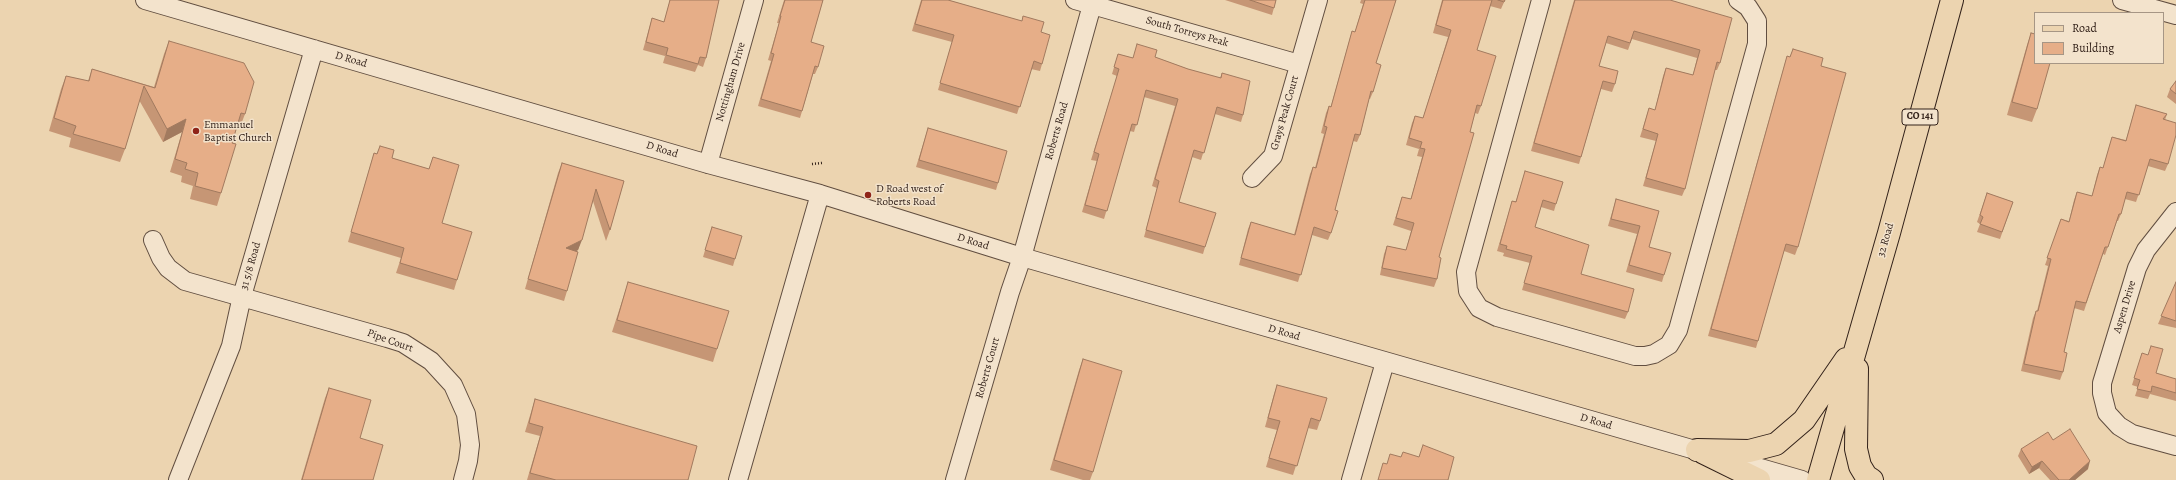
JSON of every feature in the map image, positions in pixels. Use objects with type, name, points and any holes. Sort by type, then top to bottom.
[{"type":"main road","name":"32 Road","points":[[1818,480],[1952,0]]},
{"type":"main road","points":[[1697,450],[1749,451],[1776,444],[1804,420],[1857,342]]},
{"type":"main road","points":[[1857,342],[1856,448],[1860,466],[1866,476],[1872,480]]},
{"type":"main road","points":[[1697,450],[1759,480]]},
{"type":"street","name":"D Road","points":[[145,0],[708,164],[820,194],[1022,257],[1802,480]]},
{"type":"street","name":"Nottingham Drive","points":[[708,164],[754,0]]},
{"type":"street","name":"South Torreys Peak","points":[[1075,0],[1299,64]]},
{"type":"street","name":"Grays Peak Court","points":[[1252,178],[1273,156],[1318,0]]},
{"type":"street","points":[[1541,0],[1466,272],[1468,291],[1479,308],[1497,317],[1635,356],[1654,354],[1669,345],[1678,330],[1757,44],[1757,21],[1748,7],[1738,0]]},
{"type":"street","points":[[2122,0],[2176,15]]},
{"type":"street","name":"Roberts Road","points":[[1022,257],[1092,5]]},
{"type":"street","name":"31 5/8 Road","points":[[178,480],[231,346],[242,296],[314,49]]},
{"type":"street","points":[[738,480],[820,194]]},
{"type":"street","name":"Aspen Drive","points":[[2176,212],[2148,247],[2137,268],[2102,382],[2102,393],[2107,412],[2113,421],[2126,430],[2176,446]]},
{"type":"street","name":"Pipe Court","points":[[153,240],[161,258],[175,276],[185,281],[221,293],[242,296],[403,343],[431,360],[453,385],[466,414],[470,445],[463,480]]},
{"type":"street","name":"Roberts Court","points":[[955,480],[1010,292],[1022,257]]},
{"type":"street","points":[[1351,480],[1385,362]]},
{"type":"path","points":[[812,164],[822,163]]},
{"type":"building","points":[[670,0],[719,0],[706,58],[700,57],[698,64],[666,55],[668,48],[646,42],[652,18],[664,22]]},
{"type":"building","points":[[785,0],[823,0],[811,42],[824,46],[818,67],[815,66],[802,111],[761,99],[774,54],[771,53]]},
{"type":"building","points":[[922,0],[948,0],[1022,21],[1023,16],[1044,22],[1041,32],[1050,35],[1042,64],[1034,61],[1020,107],[940,83],[954,35],[915,24]]},
{"type":"building","points":[[1250,0],[1276,0],[1274,8]]},
{"type":"building","points":[[1365,0],[1396,0],[1376,63],[1381,65],[1373,92],[1371,91],[1360,135],[1355,134],[1335,210],[1338,211],[1331,233],[1314,227],[1301,275],[1241,258],[1251,222],[1295,235],[1313,167],[1316,168],[1327,127],[1324,126],[1329,106],[1331,107],[1352,31],[1355,32]]},
{"type":"building","points":[[1443,0],[1492,0],[1477,50],[1496,56],[1481,106],[1477,105],[1470,132],[1474,133],[1439,257],[1441,258],[1437,279],[1382,268],[1387,246],[1406,250],[1414,223],[1396,218],[1402,197],[1411,199],[1425,149],[1420,148],[1422,142],[1409,138],[1415,116],[1423,118],[1451,30],[1436,25]]},
{"type":"building","points":[[1575,0],[1670,0],[1732,18],[1720,63],[1717,62],[1685,189],[1646,178],[1658,134],[1643,129],[1649,108],[1655,110],[1666,68],[1693,75],[1700,50],[1634,31],[1630,43],[1608,36],[1599,66],[1618,71],[1615,84],[1603,81],[1581,157],[1534,143]]},
{"type":"building","points":[[2031,33],[2034,34],[2034,64],[2050,64],[2037,109],[2012,102]]},
{"type":"building","points":[[169,41],[244,63],[254,82],[245,114],[241,113],[232,143],[236,144],[221,193],[195,186],[198,173],[185,169],[187,163],[175,159],[186,119],[167,129],[144,86],[125,149],[73,134],[76,126],[54,118],[66,76],[89,81],[92,69],[155,88]]},
{"type":"building","points":[[1137,44],[1157,50],[1155,57],[1188,69],[1221,78],[1222,73],[1250,81],[1243,115],[1217,107],[1204,153],[1194,150],[1179,202],[1216,213],[1205,247],[1146,230],[1159,181],[1155,179],[1178,99],[1146,90],[1137,125],[1132,124],[1107,211],[1085,205],[1099,154],[1094,152],[1119,69],[1114,67],[1118,54],[1133,58]]},
{"type":"building","points":[[1793,49],[1823,58],[1821,66],[1846,73],[1798,247],[1786,244],[1758,341],[1711,329],[1787,56],[1790,57]]},
{"type":"building","points":[[2176,81],[2176,94],[2170,89]]},
{"type":"building","points":[[2136,105],[2167,114],[2163,119],[2176,123],[2176,135],[2168,164],[2150,159],[2139,195],[2127,192],[2121,214],[2119,214],[2108,247],[2105,247],[2086,303],[2076,301],[2064,352],[2067,353],[2063,372],[2024,364],[2036,311],[2038,311],[2051,259],[2047,258],[2061,219],[2069,222],[2077,192],[2092,196],[2100,167],[2103,168],[2112,137],[2126,141]]},
{"type":"building","points":[[928,128],[1007,151],[998,183],[919,160]]},
{"type":"building","points":[[380,146],[394,150],[392,158],[429,169],[433,157],[459,165],[442,223],[472,232],[457,280],[400,263],[404,248],[351,232],[374,153],[377,154]]},
{"type":"building","points":[[562,163],[624,181],[610,230],[596,189],[582,240],[566,248],[578,252],[567,291],[528,279]]},
{"type":"building","points":[[1525,171],[1563,182],[1556,204],[1543,200],[1535,227],[1589,245],[1581,274],[1634,289],[1628,312],[1524,283],[1532,256],[1506,249],[1507,246],[1500,244],[1512,201],[1516,202]]},
{"type":"building","points":[[1987,193],[2013,202],[2002,232],[1980,224],[1983,217],[1980,215]]},
{"type":"building","points":[[1616,199],[1659,211],[1649,247],[1671,253],[1664,275],[1629,265],[1640,226],[1611,219]]},
{"type":"building","points":[[712,227],[742,236],[735,259],[705,250]]},
{"type":"building","points":[[628,282],[729,311],[717,349],[617,320]]},
{"type":"building","points":[[2176,282],[2176,321],[2161,316]]},
{"type":"building","points":[[2151,346],[2163,349],[2156,373],[2176,379],[2176,393],[2152,386],[2151,392],[2137,389],[2140,380],[2134,378],[2142,353],[2148,355]]},
{"type":"building","points":[[1083,359],[1122,371],[1093,472],[1054,460]]},
{"type":"building","points":[[1277,385],[1327,398],[1320,421],[1311,418],[1297,466],[1269,458],[1280,421],[1268,418]]},
{"type":"building","points":[[329,388],[371,400],[360,438],[383,445],[373,480],[302,480]]},
{"type":"building","points":[[535,399],[697,446],[688,480],[556,480],[530,473],[543,427],[529,423]]},
{"type":"building","points":[[2070,429],[2090,461],[2069,480],[2059,480],[2042,461],[2032,467],[2021,449],[2048,432],[2053,440]]},
{"type":"building","points":[[1423,445],[1454,457],[1448,480],[1378,480],[1383,463],[1387,464],[1390,454],[1401,457],[1403,452],[1419,457]]},
{"type":"place","name":"Emmanuel Baptist Church","points":[[196,131]]},
{"type":"place","name":"D Road west of Roberts Road","points":[[868,195]]}]
